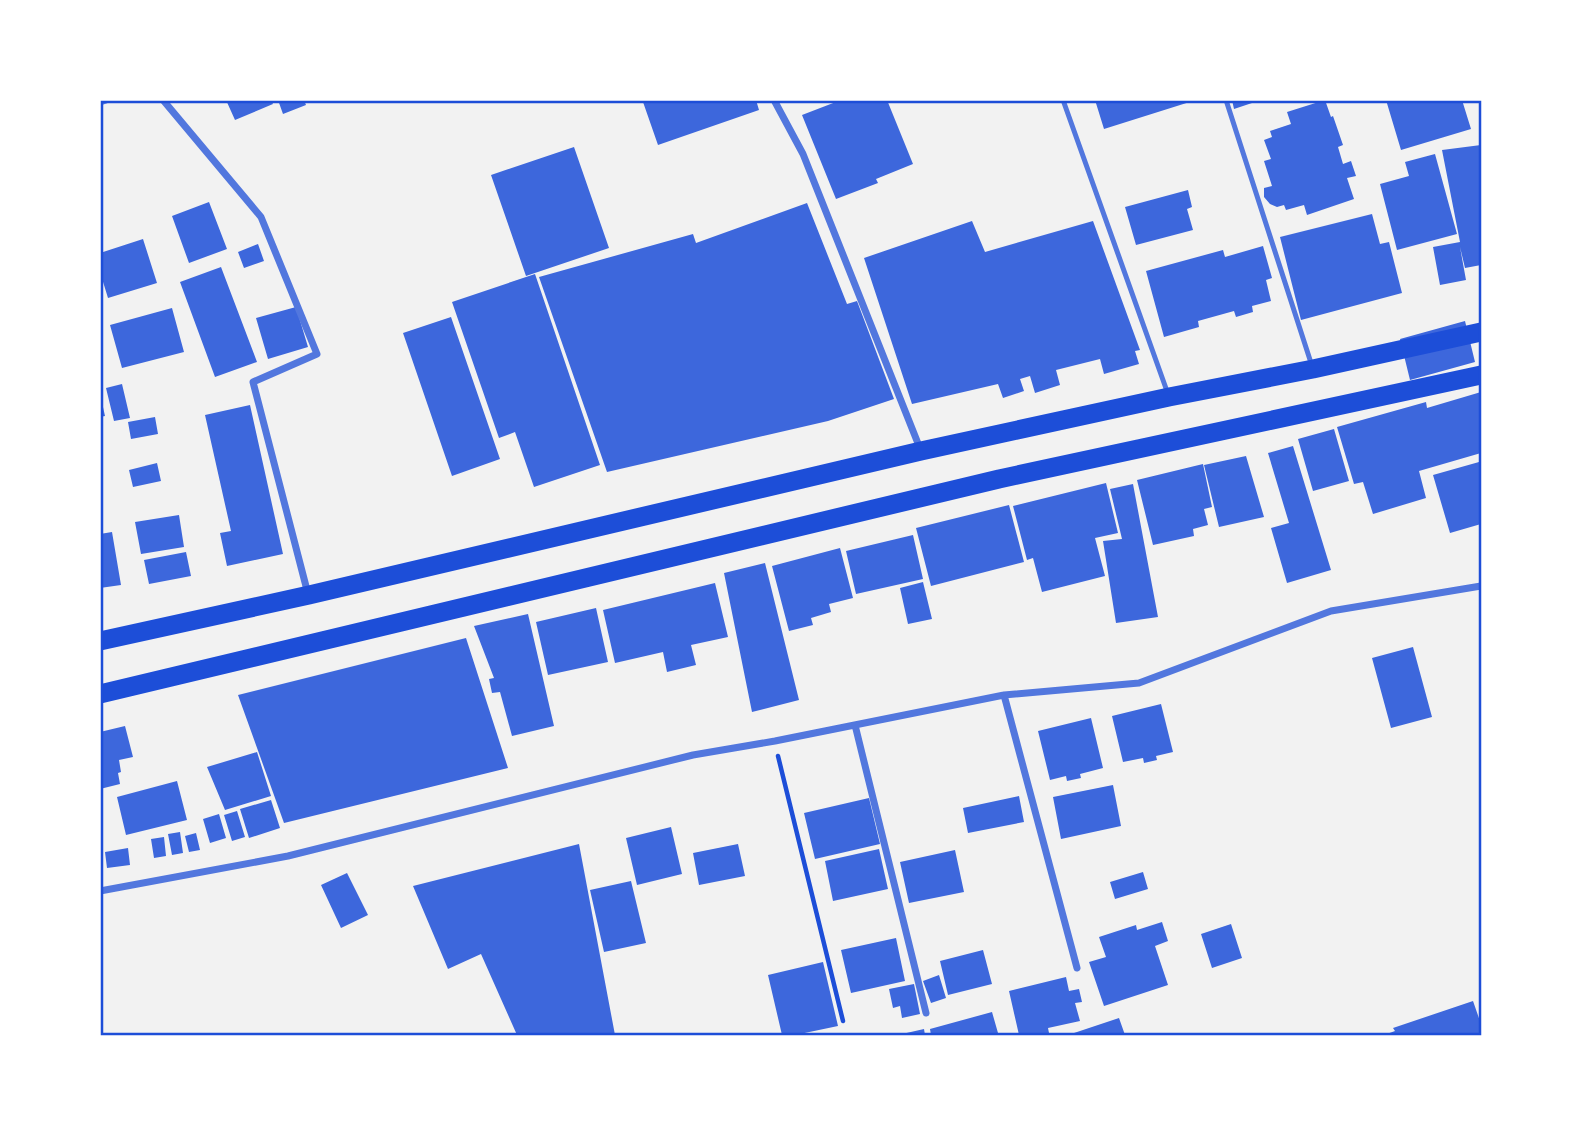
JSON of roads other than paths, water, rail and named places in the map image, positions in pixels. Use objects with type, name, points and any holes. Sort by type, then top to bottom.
[{"type":"highway","points":[[100,641],[309,595],[921,451],[1481,332]]},
{"type":"highway","points":[[100,694],[999,479],[1481,375]]},
{"type":"street","points":[[100,102],[106,100]]},
{"type":"street","points":[[163,100],[261,217],[317,354],[253,382],[309,595]]},
{"type":"street","points":[[774,100],[803,154],[921,451]]},
{"type":"street","points":[[100,891],[288,856],[693,755],[1004,695],[1139,683],[1331,611],[1481,586]]},
{"type":"street","points":[[1004,695],[1077,968]]},
{"type":"street","points":[[855,725],[926,1013]]},
{"type":"lane","points":[[1063,100],[1169,397]]},
{"type":"lane","points":[[1226,100],[1313,369]]}]
